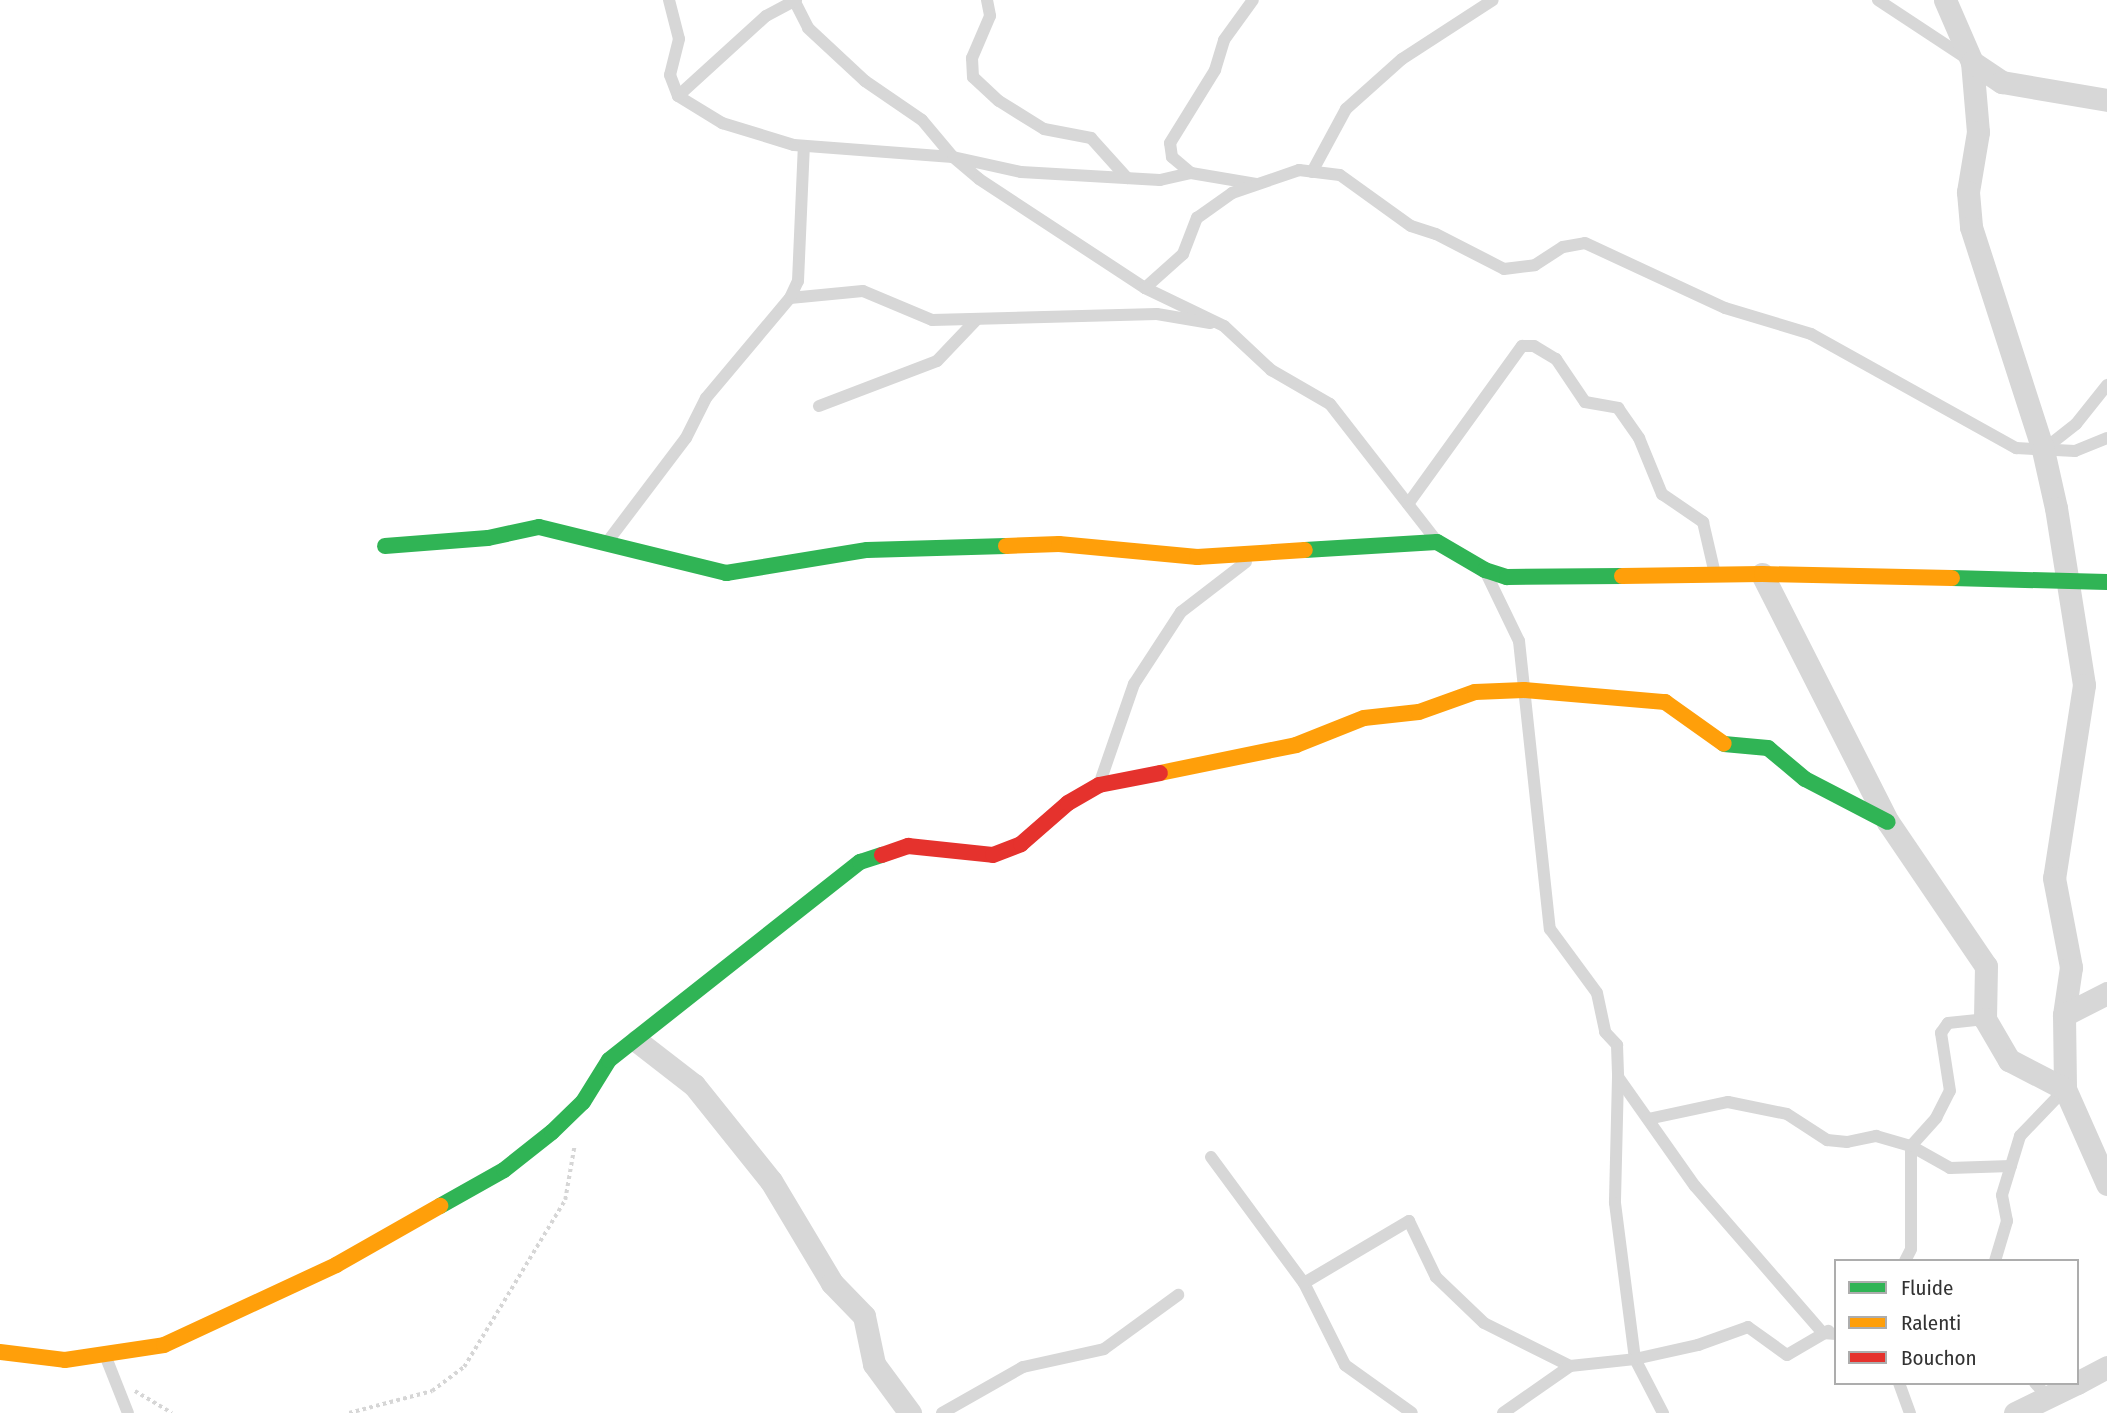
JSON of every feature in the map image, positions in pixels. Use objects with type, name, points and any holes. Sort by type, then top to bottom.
[{"type":"street","points":[[1945,0],[1972,62],[1978,132],[1968,192],[1971,227],[2043,450],[2069,583],[2084,685],[2054,878],[2071,967],[2064,1015],[2065,1088],[2107,1184]]},
{"type":"street","points":[[1972,62],[2002,82],[2107,100]]},
{"type":"street","points":[[385,546],[488,538],[539,527],[726,573],[867,550],[1059,544],[1196,556],[1437,542],[1485,570],[1507,577],[1762,574],[2107,582]]},
{"type":"street","points":[[1762,574],[1888,822],[1986,966],[1986,1020],[2009,1060],[2065,1088]]},
{"type":"street","points":[[0,1352],[65,1360],[164,1345],[336,1265],[504,1170],[552,1132],[583,1102],[609,1060],[637,1041],[860,862],[908,846],[993,855],[1021,844],[1068,803],[1099,785],[1296,745],[1364,719],[1419,712],[1475,692],[1524,690],[1665,702],[1726,745],[1768,748],[1805,779],[1888,822]]},
{"type":"street","points":[[2064,1015],[2107,993]]},
{"type":"street","points":[[637,1041],[694,1085],[771,1181],[832,1283],[864,1316],[874,1364],[909,1413]]},
{"type":"street","points":[[2079,1382],[2107,1367]]},
{"type":"street","points":[[2015,1413],[2042,1391],[2068,1385]]},
{"type":"lane","points":[[669,0],[678,39],[670,75],[678,96],[722,123],[804,146],[953,157],[1021,172],[1160,180],[1191,173],[1257,184]]},
{"type":"lane","points":[[678,96],[766,16],[795,0],[808,28],[865,81],[922,120],[953,157],[979,179],[1145,288],[1224,326],[1271,370],[1330,404],[1437,542]]},
{"type":"lane","points":[[987,0],[990,16],[972,58],[973,77],[999,101],[1044,129],[1091,138],[1127,178]]},
{"type":"lane","points":[[1191,173],[1172,157],[1170,143],[1216,70],[1224,40],[1253,0]]},
{"type":"lane","points":[[1312,172],[1346,109],[1402,59],[1493,0]]},
{"type":"lane","points":[[1878,0],[1972,62]]},
{"type":"lane","points":[[606,544],[686,438],[706,398],[790,298],[798,281],[804,146]]},
{"type":"lane","points":[[1145,288],[1183,254],[1197,218],[1232,193],[1299,170],[1340,175],[1411,226],[1436,234],[1504,269],[1535,265],[1563,247],[1584,243],[1725,308],[1811,334],[2016,448],[2075,451],[2107,438]]},
{"type":"lane","points":[[790,298],[863,291],[932,320],[1157,314],[1224,326]]},
{"type":"lane","points":[[819,406],[937,362],[977,319]]},
{"type":"lane","points":[[1408,504],[1522,346],[1534,346],[1556,359],[1585,402],[1618,408],[1639,438],[1662,494],[1703,522],[1715,574]]},
{"type":"lane","points":[[2043,450],[2076,424],[2107,385]]},
{"type":"lane","points":[[1099,785],[1134,684],[1181,612],[1257,553]]},
{"type":"lane","points":[[1485,570],[1519,641],[1550,929],[1597,993],[1605,1032],[1617,1045],[1615,1203],[1635,1359],[1663,1413]]},
{"type":"lane","points":[[1906,1259],[1911,1249],[1911,1146],[1936,1118],[1950,1091],[1941,1033],[1948,1023],[1986,1020]]},
{"type":"lane","points":[[1503,1413],[1570,1366],[1635,1359],[1698,1345],[1748,1327],[1787,1355],[1829,1334],[1695,1186],[1618,1077]]},
{"type":"lane","points":[[1996,1259],[2007,1221],[2002,1195],[2020,1136],[2065,1088]]},
{"type":"lane","points":[[1648,1119],[1728,1102],[1787,1114],[1826,1140],[1847,1142],[1876,1136],[1911,1146],[1950,1168],[2011,1166]]},
{"type":"lane","points":[[1211,1157],[1304,1283],[1345,1365],[1412,1413]]},
{"type":"lane","points":[[1304,1283],[1409,1221],[1436,1277],[1484,1323],[1570,1366]]},
{"type":"lane","points":[[942,1413],[1023,1367],[1104,1349],[1178,1295]]},
{"type":"lane","points":[[105,1354],[128,1413]]},
{"type":"lane","points":[[1900,1385],[1910,1413]]},
{"type":"path","points":[[349,1413],[432,1391],[464,1367],[565,1200],[576,1139]]},
{"type":"path","points":[[112,1377],[173,1413]]},
{"type":"traffic: fast","points":[[385,546],[488,538],[539,527],[726,573],[867,550],[1006,546]]},
{"type":"traffic: fast","points":[[1305,550],[1437,542],[1485,570],[1507,577],[1622,576]]},
{"type":"traffic: fast","points":[[1952,578],[2107,582]]},
{"type":"traffic: fast","points":[[1724,744],[1768,748],[1805,779],[1888,822]]},
{"type":"traffic: fast","points":[[440,1206],[504,1170],[552,1132],[583,1102],[609,1060],[860,862],[882,855]]},
{"type":"traffic: slow","points":[[1006,546],[1059,544],[1197,557],[1305,550]]},
{"type":"traffic: slow","points":[[1622,576],[1762,574],[1952,578]]},
{"type":"traffic: slow","points":[[1160,773],[1296,745],[1364,718],[1419,712],[1475,692],[1524,690],[1665,702],[1724,744]]},
{"type":"traffic: slow","points":[[0,1352],[65,1360],[164,1345],[336,1265],[440,1206]]},
{"type":"traffic: jam","points":[[882,855],[908,846],[993,855],[1021,844],[1068,803],[1099,785],[1160,773]]}]
